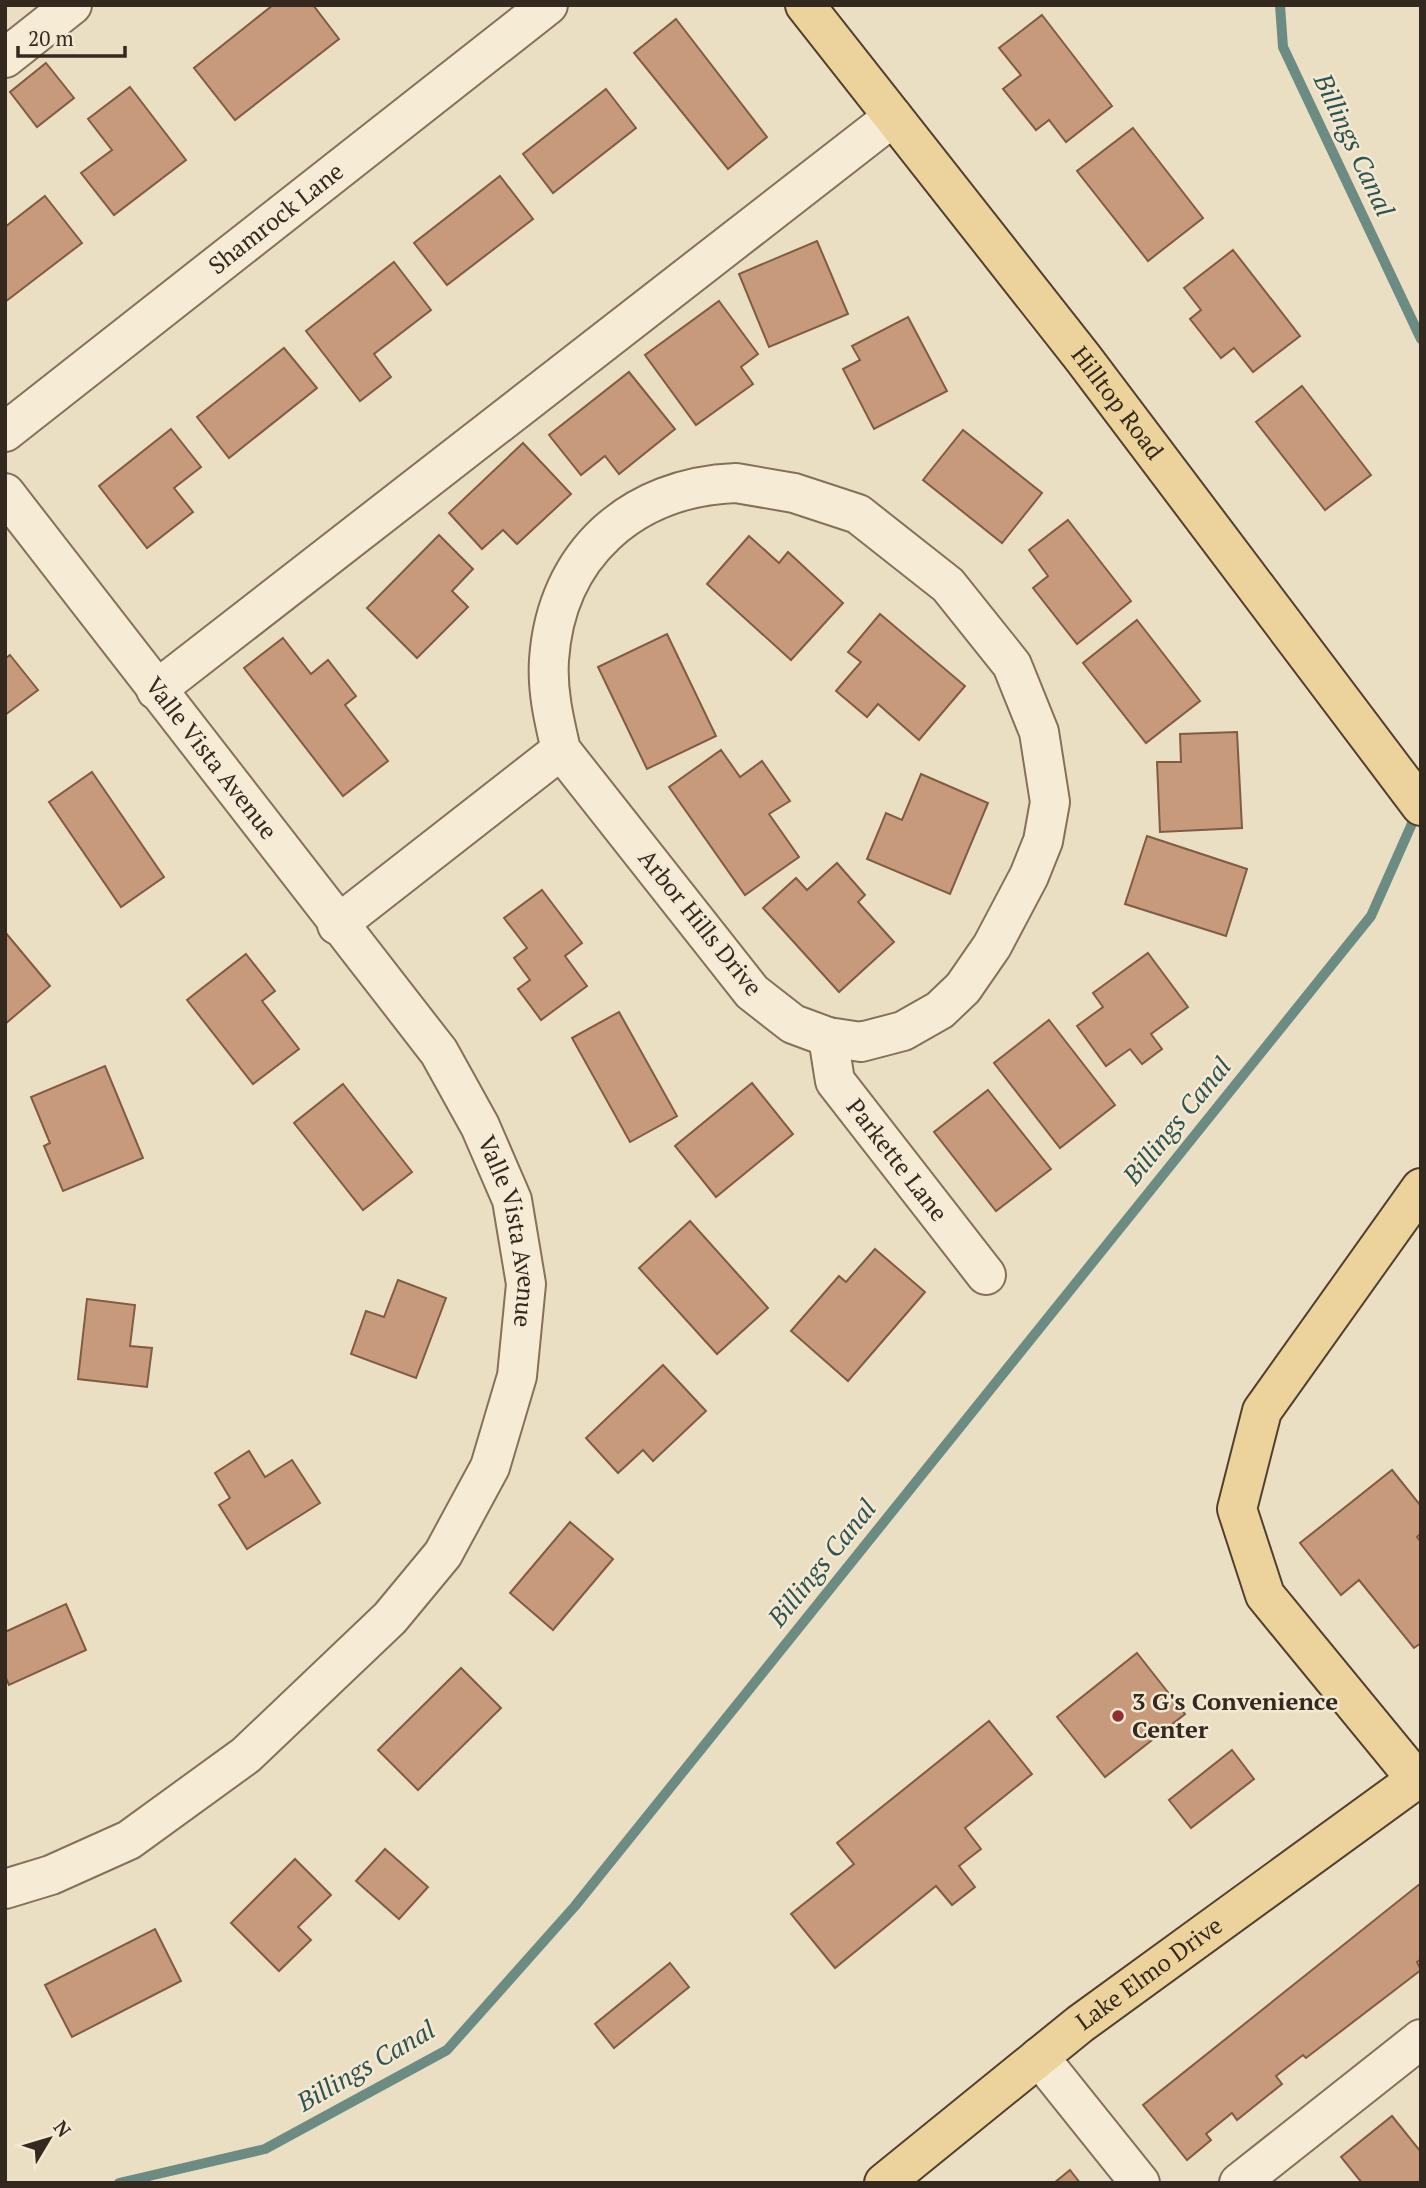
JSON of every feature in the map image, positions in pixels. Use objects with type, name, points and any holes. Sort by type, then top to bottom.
[{"type":"main road","name":"Hilltop Road","points":[[805,5],[1083,358],[1421,806]]},
{"type":"main road","points":[[1419,1780],[1265,1595],[1237,1509],[1262,1411],[1421,1188]]},
{"type":"main road","name":"Lake Elmo Drive","points":[[884,2183],[1039,2057],[1419,1780]]},
{"type":"street","points":[[5,58],[72,5]]},
{"type":"street","name":"Shamrock Lane","points":[[5,432],[548,5]]},
{"type":"street","points":[[156,690],[893,117]]},
{"type":"street","name":"Arbor Hills Drive","points":[[736,483],[794,493],[858,514],[948,585],[1012,665],[1039,732],[1050,802],[1043,841],[1029,876],[992,946],[964,988],[940,1010],[903,1031],[861,1042],[828,1037],[793,1024],[752,992],[561,750],[550,703],[549,661],[555,618],[564,590],[583,559],[610,530],[638,507],[702,484],[736,483]]},
{"type":"street","name":"Valle Vista Avenue","points":[[5,493],[337,925],[439,1052],[481,1126],[512,1200],[526,1284],[517,1376],[491,1468],[443,1554],[390,1618],[246,1755],[129,1840],[51,1875],[5,1889]]},
{"type":"street","points":[[337,925],[561,750]]},
{"type":"street","name":"Parkette Lane","points":[[828,1037],[835,1081],[986,1275]]},
{"type":"street","points":[[1239,2183],[1418,2048]]},
{"type":"street","points":[[1039,2057],[1140,2183]]},
{"type":"building","points":[[273,5],[313,5],[339,39],[235,120],[194,68]]},
{"type":"building","points":[[1042,15],[1112,106],[1066,142],[1049,120],[1036,130],[1003,89],[1021,75],[999,48]]},
{"type":"building","points":[[676,19],[767,137],[728,169],[634,53]]},
{"type":"building","points":[[46,63],[74,98],[37,127],[10,92]]},
{"type":"building","points":[[130,87],[186,160],[114,215],[81,173],[112,150],[88,119]]},
{"type":"building","points":[[606,89],[636,128],[553,193],[523,154]]},
{"type":"building","points":[[1133,128],[1203,218],[1148,261],[1077,171]]},
{"type":"building","points":[[500,176],[533,219],[447,285],[414,243]]},
{"type":"building","points":[[45,196],[82,243],[5,302],[5,227]]},
{"type":"building","points":[[817,241],[848,314],[769,347],[739,274]]},
{"type":"building","points":[[1233,250],[1300,336],[1253,372],[1234,348],[1221,358],[1190,319],[1201,310],[1184,288]]},
{"type":"building","points":[[394,262],[431,310],[374,354],[391,377],[360,401],[306,331]]},
{"type":"building","points":[[719,301],[758,354],[741,367],[753,384],[696,425],[645,355]]},
{"type":"building","points":[[908,317],[947,391],[874,429],[843,369],[860,360],[852,346]]},
{"type":"building","points":[[284,348],[317,388],[229,458],[197,417]]},
{"type":"building","points":[[629,372],[675,429],[619,474],[605,456],[581,475],[549,435]]},
{"type":"building","points":[[1302,386],[1371,475],[1325,510],[1256,422]]},
{"type":"building","points":[[171,429],[201,467],[174,488],[193,512],[147,548],[99,486]]},
{"type":"building","points":[[963,430],[1042,493],[1002,543],[923,480]]},
{"type":"building","points":[[523,443],[571,494],[517,544],[503,530],[482,549],[449,513]]},
{"type":"building","points":[[1068,520],[1131,601],[1077,644],[1033,588],[1048,576],[1029,550]]},
{"type":"building","points":[[439,535],[473,569],[452,591],[468,607],[417,658],[367,608]]},
{"type":"building","points":[[749,536],[779,563],[788,552],[843,603],[791,660],[707,584]]},
{"type":"building","points":[[880,614],[965,686],[919,740],[878,704],[867,717],[836,691],[861,662],[848,652]]},
{"type":"building","points":[[1137,620],[1200,701],[1146,743],[1083,663]]},
{"type":"building","points":[[667,634],[716,736],[647,769],[598,667]]},
{"type":"building","points":[[283,638],[311,674],[328,660],[356,696],[345,705],[388,761],[343,796],[244,668]]},
{"type":"building","points":[[10,655],[38,690],[5,715],[5,659]]},
{"type":"building","points":[[1237,732],[1242,828],[1160,832],[1157,762],[1181,762],[1180,734]]},
{"type":"building","points":[[721,750],[740,777],[762,761],[790,801],[769,814],[799,857],[745,895],[669,787]]},
{"type":"building","points":[[92,772],[164,877],[121,907],[49,802]]},
{"type":"building","points":[[921,774],[988,803],[950,894],[867,859],[886,813],[902,820]]},
{"type":"building","points":[[1147,836],[1247,869],[1226,936],[1125,904]]},
{"type":"building","points":[[837,863],[865,895],[858,902],[894,942],[839,992],[763,908],[796,878],[807,890]]},
{"type":"building","points":[[542,890],[582,943],[565,956],[587,986],[541,1020],[518,989],[530,980],[514,958],[527,948],[504,918]]},
{"type":"building","points":[[5,932],[50,986],[5,1024]]},
{"type":"building","points":[[1148,953],[1188,1007],[1151,1034],[1162,1049],[1142,1064],[1130,1049],[1106,1066],[1077,1026],[1103,1007],[1093,993]]},
{"type":"building","points":[[246,954],[275,991],[262,1001],[299,1049],[253,1084],[187,1000]]},
{"type":"building","points":[[619,1012],[677,1116],[630,1142],[572,1038]]},
{"type":"building","points":[[1049,1020],[1115,1105],[1060,1148],[994,1063]]},
{"type":"building","points":[[105,1066],[143,1158],[63,1191],[44,1146],[50,1143],[31,1097]]},
{"type":"building","points":[[752,1083],[793,1134],[716,1197],[675,1146]]},
{"type":"building","points":[[343,1084],[412,1172],[363,1210],[294,1123]]},
{"type":"building","points":[[988,1090],[1051,1169],[996,1211],[934,1132]]},
{"type":"building","points":[[690,1221],[768,1308],[717,1354],[639,1268]]},
{"type":"building","points":[[875,1249],[925,1292],[848,1381],[791,1331],[839,1276],[846,1282]]},
{"type":"building","points":[[398,1280],[446,1298],[416,1378],[351,1354],[366,1311],[384,1317]]},
{"type":"building","points":[[87,1299],[135,1305],[130,1346],[152,1348],[147,1387],[78,1379]]},
{"type":"building","points":[[663,1365],[706,1411],[653,1461],[643,1450],[618,1473],[586,1438]]},
{"type":"building","points":[[249,1451],[265,1477],[292,1460],[320,1503],[247,1549],[219,1505],[230,1498],[215,1473]]},
{"type":"building","points":[[1392,1470],[1421,1506],[1421,1533],[1417,1537],[1421,1542],[1421,1643],[1414,1648],[1359,1580],[1341,1595],[1300,1543]]},
{"type":"building","points":[[570,1522],[613,1559],[553,1630],[510,1593]]},
{"type":"building","points":[[66,1604],[86,1650],[9,1685],[5,1676],[5,1632]]},
{"type":"building","points":[[1137,1653],[1185,1714],[1105,1777],[1057,1717]]},
{"type":"building","points":[[461,1668],[501,1708],[418,1790],[378,1750]]},
{"type":"building","points":[[989,1721],[1032,1774],[965,1828],[981,1849],[959,1866],[975,1887],[952,1905],[936,1886],[835,1968],[791,1914],[854,1864],[837,1843]]},
{"type":"building","points":[[1232,1750],[1254,1779],[1191,1828],[1169,1800]]},
{"type":"building","points":[[385,1849],[428,1887],[399,1919],[356,1881]]},
{"type":"building","points":[[295,1859],[331,1895],[298,1927],[311,1940],[279,1971],[231,1923]]},
{"type":"building","points":[[1421,1883],[1421,1959],[1417,1962],[1421,1970],[1306,2058],[1303,2055],[1276,2076],[1282,2084],[1237,2120],[1232,2113],[1206,2134],[1211,2140],[1187,2160],[1143,2105]]},
{"type":"building","points":[[155,1929],[181,1981],[72,2037],[45,1985]]},
{"type":"building","points":[[670,1963],[689,1987],[614,2048],[595,2024]]},
{"type":"building","points":[[1392,2116],[1421,2152],[1421,2183],[1362,2183],[1341,2157]]},
{"type":"building","points":[[1070,2170],[1080,2183],[1054,2183]]},
{"type":"waterway","name":"Billings Canal","points":[[1280,5],[1283,47],[1421,339]]},
{"type":"waterway","name":"Billings Canal","points":[[119,2183],[265,2149],[447,2050],[575,1906],[1371,916],[1418,810]]},
{"type":"place","name":"3 G's Convenience Center","points":[[1118,1716]]}]
